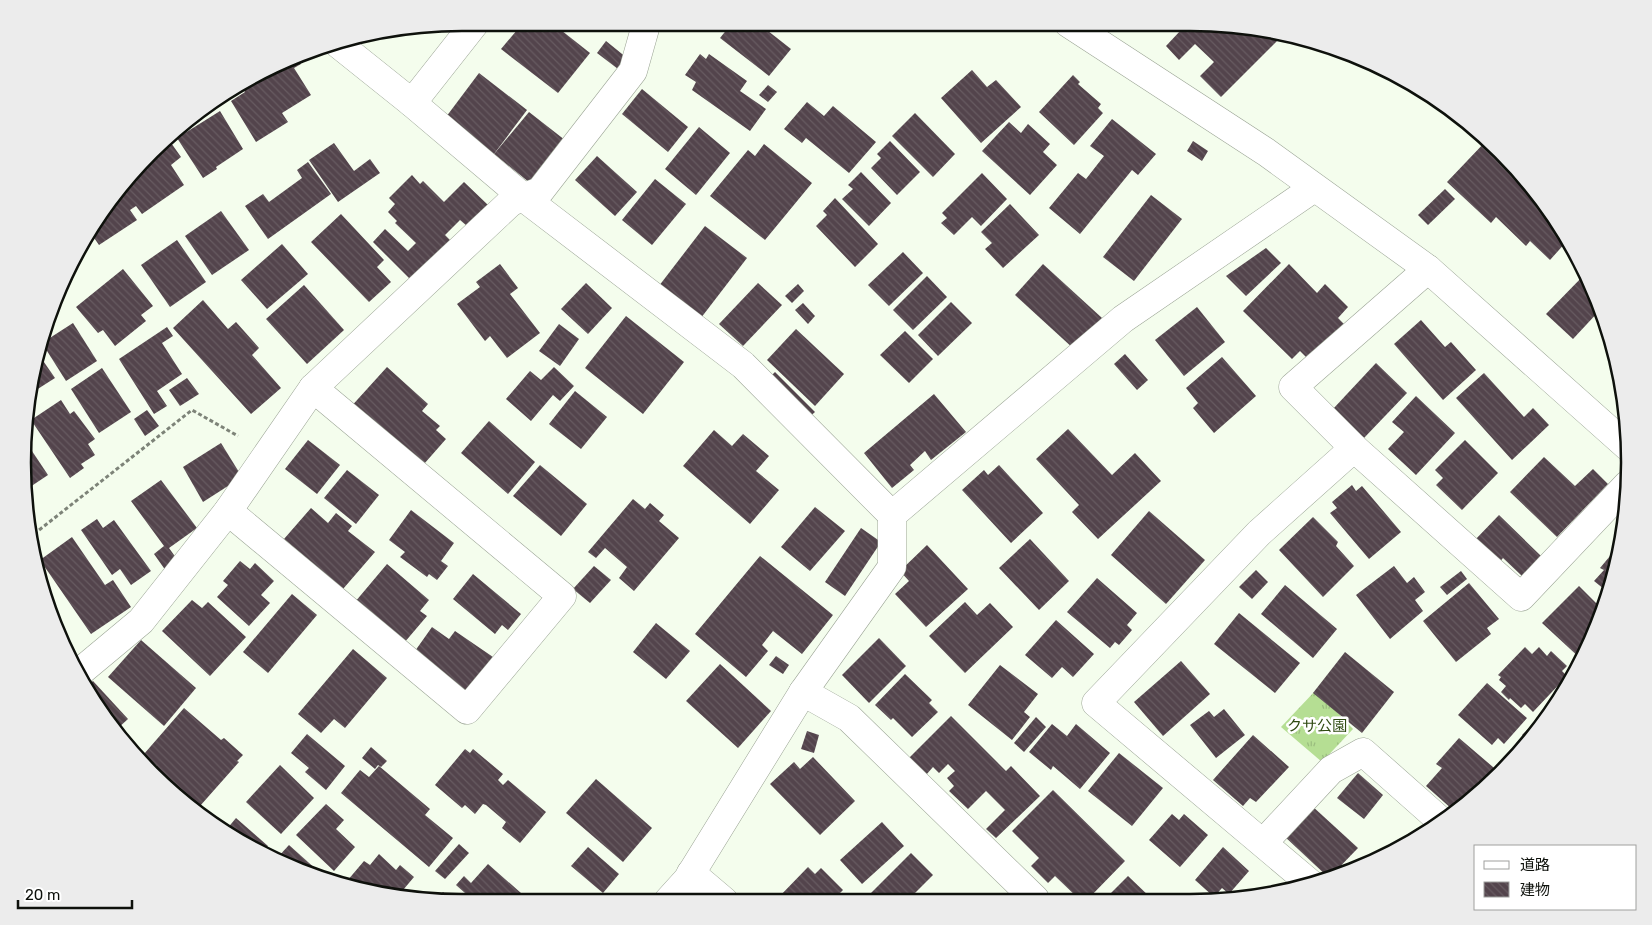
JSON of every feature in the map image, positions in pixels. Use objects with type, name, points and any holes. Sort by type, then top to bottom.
[{"type":"street","points":[[412,103],[468,31]]},
{"type":"street","points":[[84,669],[141,622],[228,511],[313,388],[511,202],[540,191],[633,71],[644,31]]},
{"type":"street","points":[[1080,31],[1266,152],[1428,269],[1620,440]]},
{"type":"street","points":[[344,48],[412,103],[523,197],[743,365],[892,515],[892,567],[803,692],[691,873],[674,894]]},
{"type":"street","points":[[892,515],[1123,320],[1314,188]]},
{"type":"street","points":[[1428,269],[1293,387],[1354,448],[1521,597],[1620,493]]},
{"type":"street","points":[[228,511],[467,710],[562,596],[313,388]]},
{"type":"street","points":[[1304,878],[1264,842],[1096,703],[1259,532],[1354,448]]},
{"type":"street","points":[[803,692],[849,718],[1029,894]]},
{"type":"street","points":[[1264,842],[1331,770],[1363,752],[1436,816]]},
{"type":"street","points":[[691,873],[716,894]]},
{"type":"path","points":[[37,531],[192,410],[268,453]]},
{"type":"green space","name":"クサ公園","points":[[1316,690],[1353,729],[1322,762],[1281,727]]},
{"type":"building","points":[[516,31],[562,31],[590,53],[558,93],[501,49]]},
{"type":"building","points":[[726,31],[768,31],[791,49],[769,76],[720,38]]},
{"type":"building","points":[[1180,31],[1218,32],[1277,41],[1221,97],[1200,76],[1214,62],[1195,44],[1179,60],[1166,46]]},
{"type":"building","points":[[606,41],[627,58],[618,69],[597,53]]},
{"type":"building","points":[[700,54],[706,59],[709,54],[747,81],[740,91],[766,109],[750,131],[692,90],[696,82],[685,75]]},
{"type":"building","points":[[300,63],[294,68],[311,95],[282,113],[288,122],[256,142],[231,101],[247,89]]},
{"type":"building","points":[[972,70],[987,87],[996,80],[1021,107],[981,143],[941,98]]},
{"type":"building","points":[[479,73],[527,110],[491,158],[443,121]]},
{"type":"building","points":[[1073,75],[1080,82],[1078,84],[1101,104],[1098,108],[1103,113],[1074,145],[1039,112]]},
{"type":"building","points":[[768,85],[777,92],[768,102],[759,95]]},
{"type":"building","points":[[642,89],[688,127],[668,152],[622,114]]},
{"type":"building","points":[[807,102],[824,116],[833,106],[876,142],[849,173],[806,138],[802,143],[784,129]]},
{"type":"building","points":[[220,111],[243,149],[203,178],[177,139]]},
{"type":"building","points":[[529,112],[570,144],[535,187],[494,154]]},
{"type":"building","points":[[915,113],[955,154],[933,177],[892,136]]},
{"type":"building","points":[[1112,119],[1156,154],[1138,175],[1132,170],[1080,234],[1049,208],[1078,173],[1086,179],[1104,156],[1090,146]]},
{"type":"building","points":[[1009,122],[1021,133],[1028,124],[1050,144],[1043,152],[1057,165],[1030,195],[982,151]]},
{"type":"building","points":[[699,127],[730,153],[696,195],[665,169]]},
{"type":"building","points":[[890,141],[920,172],[897,195],[871,168],[881,158],[877,154]]},
{"type":"building","points":[[1193,141],[1208,151],[1202,161],[1187,151]]},
{"type":"building","points":[[334,143],[354,171],[370,159],[380,173],[338,202],[309,160]]},
{"type":"building","points":[[172,144],[181,157],[171,165],[184,185],[142,214],[136,206],[130,210],[137,220],[99,245],[94,238],[120,200],[138,178]]},
{"type":"building","points":[[764,144],[812,183],[765,240],[710,196],[748,150],[755,156]]},
{"type":"building","points":[[1482,146],[1514,178],[1532,200],[1562,246],[1550,260],[1530,241],[1526,246],[1496,217],[1491,223],[1447,182]]},
{"type":"building","points":[[597,156],[637,192],[615,216],[575,180]]},
{"type":"building","points":[[308,162],[331,194],[268,239],[245,206],[263,194],[269,202],[302,178],[297,170]]},
{"type":"building","points":[[861,172],[891,203],[869,226],[842,199],[853,189],[848,185]]},
{"type":"building","points":[[982,173],[1007,199],[981,226],[972,217],[954,235],[941,223],[947,218],[942,213]]},
{"type":"building","points":[[412,175],[420,184],[423,181],[444,202],[464,182],[488,205],[467,226],[460,220],[445,235],[454,244],[414,283],[373,242],[385,229],[408,251],[416,243],[395,223],[397,221],[388,212],[395,204],[389,198]]},
{"type":"building","points":[[655,179],[686,204],[652,245],[622,220]]},
{"type":"building","points":[[1445,189],[1455,199],[1428,225],[1418,215]]},
{"type":"building","points":[[1151,195],[1182,219],[1134,281],[1103,257]]},
{"type":"building","points":[[835,198],[878,244],[855,267],[816,226],[827,215],[823,211]]},
{"type":"building","points":[[1010,204],[1039,235],[1003,268],[985,249],[992,243],[981,232]]},
{"type":"building","points":[[221,211],[249,250],[212,275],[185,236]]},
{"type":"building","points":[[341,214],[384,260],[377,267],[391,282],[369,302],[311,242]]},
{"type":"building","points":[[705,226],[747,258],[694,327],[652,295]]},
{"type":"building","points":[[177,240],[206,282],[170,307],[141,265]]},
{"type":"building","points":[[282,244],[308,274],[267,309],[241,280]]},
{"type":"building","points":[[1266,248],[1281,263],[1246,296],[1226,276]]},
{"type":"building","points":[[903,252],[923,273],[889,306],[868,285]]},
{"type":"building","points":[[500,264],[518,288],[510,294],[540,333],[507,358],[490,336],[485,341],[457,304],[480,287],[476,282]]},
{"type":"building","points":[[1043,264],[1102,318],[1074,349],[1015,295]]},
{"type":"building","points":[[1289,264],[1317,293],[1325,284],[1348,307],[1338,318],[1352,332],[1316,367],[1300,351],[1292,359],[1243,311]]},
{"type":"building","points":[[123,269],[153,306],[141,315],[146,321],[115,346],[103,330],[98,333],[76,307]]},
{"type":"building","points":[[927,276],[947,297],[913,330],[893,310]]},
{"type":"building","points":[[1580,280],[1595,316],[1573,339],[1546,314]]},
{"type":"building","points":[[586,283],[612,308],[588,334],[561,309]]},
{"type":"building","points":[[758,283],[782,305],[743,346],[719,324]]},
{"type":"building","points":[[798,284],[804,291],[792,303],[785,296]]},
{"type":"building","points":[[304,285],[344,330],[307,364],[266,319]]},
{"type":"building","points":[[203,300],[228,329],[236,322],[259,348],[252,355],[281,388],[251,414],[173,328]]},
{"type":"building","points":[[951,302],[972,323],[938,356],[918,335]]},
{"type":"building","points":[[803,303],[815,316],[808,324],[795,310]]},
{"type":"building","points":[[1197,307],[1225,342],[1184,376],[1155,340]]},
{"type":"building","points":[[626,316],[684,362],[643,414],[585,368]]},
{"type":"building","points":[[1421,320],[1445,347],[1451,342],[1476,370],[1443,400],[1394,344]]},
{"type":"building","points":[[73,323],[97,361],[66,381],[46,350],[50,338]]},
{"type":"building","points":[[559,324],[579,339],[560,366],[539,351]]},
{"type":"building","points":[[167,327],[173,336],[162,343],[182,374],[157,391],[167,406],[154,414],[119,359]]},
{"type":"building","points":[[796,329],[844,374],[815,406],[767,360]]},
{"type":"building","points":[[905,331],[933,359],[909,383],[880,355]]},
{"type":"building","points":[[1125,354],[1148,380],[1137,390],[1114,364]]},
{"type":"building","points":[[1222,357],[1256,396],[1214,433],[1193,408],[1198,403],[1186,388]]},
{"type":"building","points":[[44,362],[55,378],[38,389]]},
{"type":"building","points":[[1376,363],[1407,393],[1364,438],[1333,409]]},
{"type":"building","points":[[387,367],[428,404],[422,411],[440,426],[436,430],[446,439],[417,472],[348,410]]},
{"type":"building","points":[[554,367],[574,386],[560,401],[553,395],[531,421],[506,399],[530,371],[541,380]]},
{"type":"building","points":[[102,368],[131,412],[99,433],[71,389]]},
{"type":"building","points":[[775,372],[815,412],[806,420],[767,380]]},
{"type":"building","points":[[1484,373],[1524,417],[1533,408],[1549,425],[1512,460],[1456,398]]},
{"type":"building","points":[[187,378],[199,394],[180,406],[169,390]]},
{"type":"building","points":[[575,391],[607,417],[581,449],[549,424]]},
{"type":"building","points":[[934,394],[966,432],[931,460],[925,451],[910,465],[914,470],[892,488],[864,453]]},
{"type":"building","points":[[1416,396],[1455,433],[1416,475],[1388,449],[1404,432],[1392,422]]},
{"type":"building","points":[[61,400],[70,414],[74,411],[95,439],[88,444],[95,455],[81,464],[84,468],[70,478],[33,423],[34,418]]},
{"type":"building","points":[[147,410],[159,426],[145,436],[134,419]]},
{"type":"building","points":[[489,421],[535,462],[508,494],[461,453]]},
{"type":"building","points":[[1068,429],[1112,475],[1135,453],[1161,481],[1098,539],[1072,512],[1079,505],[1036,459]]},
{"type":"building","points":[[714,430],[732,446],[743,434],[769,456],[756,471],[779,490],[750,524],[683,466]]},
{"type":"building","points":[[308,440],[340,465],[317,494],[285,469]]},
{"type":"building","points":[[1465,440],[1498,473],[1462,510],[1436,485],[1443,478],[1435,470]]},
{"type":"building","points":[[221,443],[242,477],[203,502],[183,467]]},
{"type":"building","points":[[31,450],[48,475],[32,486]]},
{"type":"building","points":[[1544,457],[1575,486],[1593,469],[1608,484],[1557,537],[1510,492]]},
{"type":"building","points":[[540,465],[587,504],[561,536],[513,496]]},
{"type":"building","points":[[999,465],[1043,513],[1011,543],[962,490],[984,470],[988,475]]},
{"type":"building","points":[[347,470],[379,495],[356,524],[324,498]]},
{"type":"building","points":[[161,480],[197,528],[169,548],[179,562],[166,571],[154,554],[164,546],[131,501]]},
{"type":"building","points":[[1352,485],[1356,491],[1362,486],[1401,532],[1369,559],[1330,513],[1337,508],[1332,502]]},
{"type":"building","points":[[633,499],[645,509],[650,503],[664,515],[659,521],[679,538],[634,591],[619,578],[627,567],[605,548],[596,558],[588,552]]},
{"type":"building","points":[[815,507],[845,531],[810,571],[781,547]]},
{"type":"building","points":[[311,508],[328,523],[336,513],[352,526],[348,531],[375,552],[343,589],[284,539]]},
{"type":"building","points":[[411,510],[454,543],[441,561],[448,566],[437,580],[429,574],[427,577],[400,557],[405,552],[389,540]]},
{"type":"building","points":[[1149,511],[1205,560],[1166,604],[1111,555]]},
{"type":"building","points":[[1499,515],[1541,556],[1522,576],[1503,558],[1498,564],[1474,541]]},
{"type":"building","points":[[1313,517],[1338,542],[1336,546],[1354,566],[1323,597],[1279,550]]},
{"type":"building","points":[[97,519],[103,528],[114,520],[151,571],[131,585],[120,569],[112,575],[81,530]]},
{"type":"building","points":[[861,528],[881,542],[845,596],[825,582]]},
{"type":"building","points":[[72,537],[105,585],[113,580],[131,607],[91,634],[44,566],[42,558]]},
{"type":"building","points":[[1030,539],[1069,581],[1039,610],[999,568]]},
{"type":"building","points":[[927,545],[968,589],[926,627],[895,594],[909,581],[900,571]]},
{"type":"building","points":[[760,556],[833,615],[802,654],[773,631],[762,645],[768,651],[746,677],[695,634]]},
{"type":"building","points":[[1610,556],[1602,587],[1594,581],[1604,570],[1600,568]]},
{"type":"building","points":[[240,561],[250,569],[255,563],[274,581],[261,595],[270,603],[249,626],[217,597],[228,585],[223,581]]},
{"type":"building","points":[[387,564],[429,600],[420,611],[427,616],[404,643],[355,602]]},
{"type":"building","points":[[594,566],[611,580],[590,603],[573,589]]},
{"type":"building","points":[[1394,566],[1407,583],[1414,577],[1425,592],[1415,600],[1423,611],[1390,639],[1356,595]]},
{"type":"building","points":[[1256,570],[1268,582],[1252,599],[1239,587]]},
{"type":"building","points":[[1461,571],[1467,579],[1447,595],[1440,587]]},
{"type":"building","points":[[473,574],[521,614],[508,630],[502,625],[495,634],[453,599]]},
{"type":"building","points":[[1097,578],[1137,613],[1127,625],[1132,630],[1119,645],[1115,642],[1110,648],[1067,612]]},
{"type":"building","points":[[1469,583],[1499,619],[1487,628],[1491,634],[1456,662],[1423,621]]},
{"type":"building","points":[[1285,585],[1337,629],[1313,658],[1261,614]]},
{"type":"building","points":[[1579,586],[1597,604],[1576,654],[1542,623]]},
{"type":"building","points":[[292,594],[317,615],[268,673],[243,652]]},
{"type":"building","points":[[192,600],[202,608],[208,602],[246,637],[210,676],[162,631]]},
{"type":"building","points":[[965,602],[977,615],[990,603],[1013,627],[965,673],[929,636]]},
{"type":"building","points":[[1239,613],[1300,663],[1275,693],[1214,644]]},
{"type":"building","points":[[1056,620],[1094,654],[1073,677],[1062,667],[1052,678],[1025,655]]},
{"type":"building","points":[[656,623],[690,651],[666,679],[633,652]]},
{"type":"building","points":[[432,627],[449,639],[455,631],[493,657],[467,692],[415,651]]},
{"type":"building","points":[[879,638],[906,666],[869,703],[842,675]]},
{"type":"building","points":[[141,640],[196,688],[164,726],[108,677]]},
{"type":"building","points":[[1525,647],[1532,654],[1539,647],[1547,656],[1551,651],[1567,666],[1562,671],[1565,674],[1559,685],[1533,712],[1525,704],[1521,708],[1501,692],[1506,686],[1499,680],[1501,677],[1498,675]]},
{"type":"building","points":[[353,649],[387,678],[345,728],[334,719],[321,733],[298,714]]},
{"type":"building","points":[[1345,652],[1394,692],[1362,733],[1313,693]]},
{"type":"building","points":[[776,656],[789,665],[783,674],[769,665]]},
{"type":"building","points":[[1181,661],[1210,694],[1163,736],[1134,702]]},
{"type":"building","points":[[720,664],[771,711],[738,748],[686,701]]},
{"type":"building","points":[[1000,665],[1038,694],[1024,712],[1030,717],[1012,740],[968,705]]},
{"type":"building","points":[[905,674],[932,700],[929,703],[938,712],[912,737],[893,718],[891,720],[875,705]]},
{"type":"building","points":[[93,681],[128,719],[121,726],[104,702],[92,682]]},
{"type":"building","points":[[1487,683],[1527,718],[1504,744],[1498,738],[1492,745],[1458,715]]},
{"type":"building","points":[[184,708],[221,740],[224,738],[243,755],[201,805],[178,787],[144,753]]},
{"type":"building","points":[[1224,709],[1245,735],[1216,758],[1190,725],[1209,711],[1214,717]]},
{"type":"building","points":[[951,716],[1006,771],[1011,766],[1040,796],[996,838],[986,829],[1005,810],[986,791],[968,809],[949,791],[954,786],[947,778],[955,771],[948,764],[939,773],[933,767],[926,775],[909,758]]},
{"type":"building","points":[[1036,717],[1046,727],[1024,752],[1014,743]]},
{"type":"building","points":[[1052,724],[1067,736],[1076,724],[1110,753],[1080,789],[1053,766],[1051,770],[1029,752]]},
{"type":"building","points":[[807,731],[819,735],[814,753],[801,749]]},
{"type":"building","points":[[307,734],[345,766],[326,790],[305,772],[309,768],[291,753]]},
{"type":"building","points":[[1253,735],[1289,767],[1256,802],[1250,798],[1243,806],[1213,780]]},
{"type":"building","points":[[1459,738],[1494,767],[1474,787],[1449,807],[1426,786],[1442,768],[1436,764]]},
{"type":"building","points":[[371,747],[387,761],[381,767],[378,765],[375,769],[362,758]]},
{"type":"building","points":[[465,749],[470,753],[473,749],[503,774],[498,780],[503,785],[508,780],[546,812],[520,843],[502,828],[506,822],[486,805],[483,804],[475,814],[465,805],[462,808],[435,785]]},
{"type":"building","points":[[1119,753],[1163,788],[1132,826],[1088,791]]},
{"type":"building","points":[[813,757],[855,801],[820,835],[770,784],[794,762],[800,769]]},
{"type":"building","points":[[280,765],[314,798],[281,834],[246,802]]},
{"type":"building","points":[[379,766],[430,809],[425,815],[453,838],[429,867],[341,793],[360,770],[369,777]]},
{"type":"building","points":[[1358,773],[1383,795],[1364,819],[1337,798]]},
{"type":"building","points":[[596,779],[652,828],[623,862],[566,813]]},
{"type":"building","points":[[1053,790],[1125,861],[1093,894],[1074,894],[1055,876],[1048,883],[1031,866],[1039,858],[1012,831]]},
{"type":"building","points":[[326,804],[344,820],[336,829],[355,847],[334,871],[296,835]]},
{"type":"building","points":[[1311,805],[1358,848],[1340,867],[1323,872],[1283,835]]},
{"type":"building","points":[[1172,814],[1179,820],[1184,814],[1208,835],[1180,867],[1149,840]]},
{"type":"building","points":[[236,818],[268,846],[247,836],[230,825]]},
{"type":"building","points":[[882,822],[904,846],[862,884],[840,860]]},
{"type":"building","points":[[459,844],[469,853],[445,879],[435,871]]},
{"type":"building","points":[[289,845],[314,867],[297,861],[281,853]]},
{"type":"building","points":[[588,847],[619,874],[603,893],[571,866]]},
{"type":"building","points":[[1223,847],[1249,871],[1231,892],[1227,892],[1222,888],[1218,893],[1210,893],[1195,880]]},
{"type":"building","points":[[911,853],[933,875],[914,894],[871,893]]},
{"type":"building","points":[[379,854],[396,870],[400,865],[414,877],[403,890],[349,878],[364,861],[370,865]]},
{"type":"building","points":[[488,864],[522,894],[466,894],[456,885],[464,876],[471,883]]},
{"type":"building","points":[[808,867],[815,874],[821,868],[843,890],[839,894],[782,894]]},
{"type":"building","points":[[1128,876],[1147,894],[1110,894]]}]
